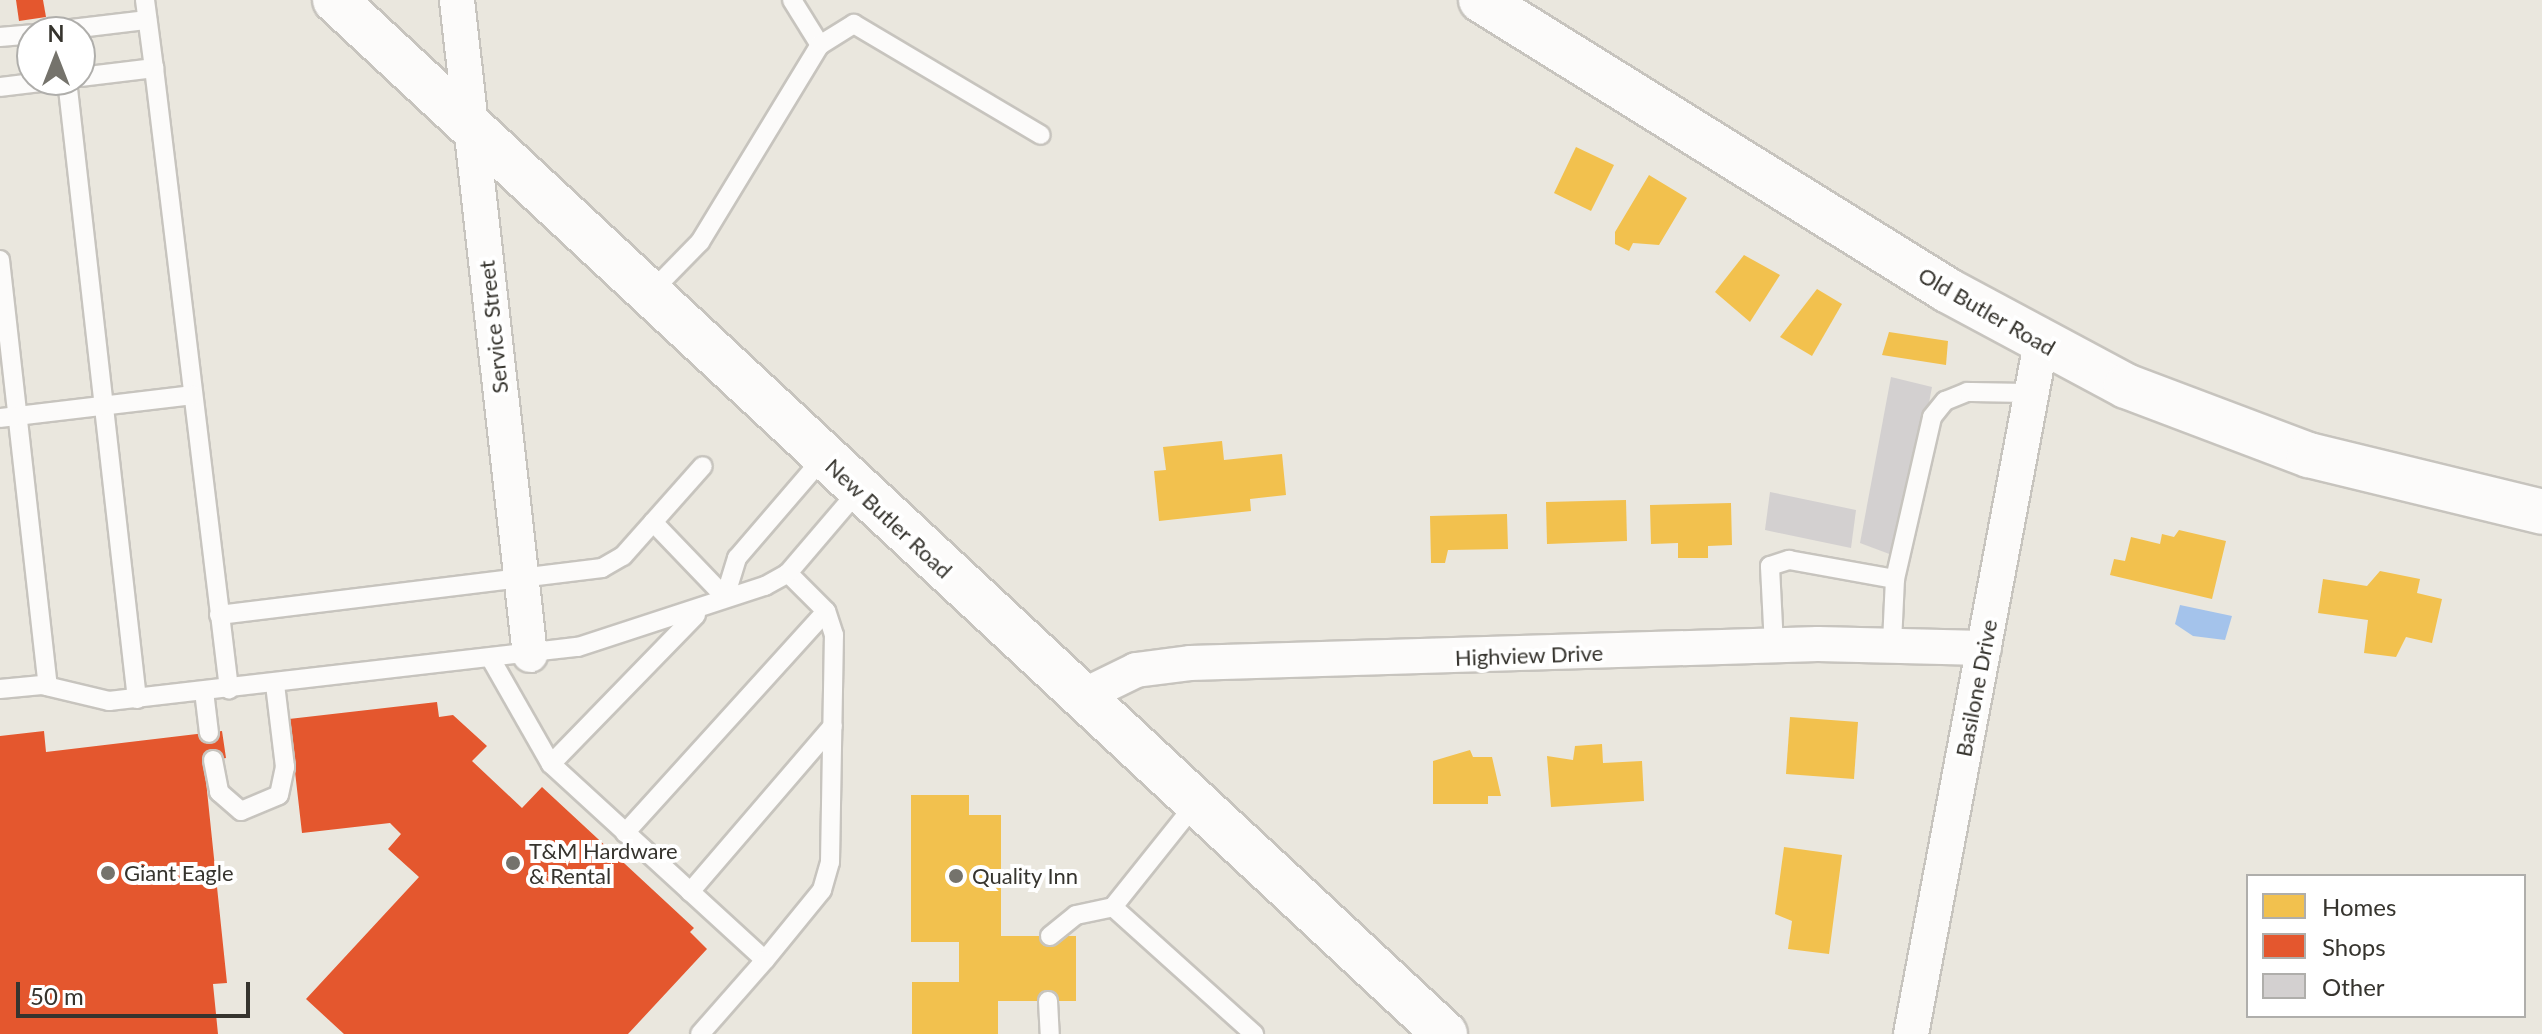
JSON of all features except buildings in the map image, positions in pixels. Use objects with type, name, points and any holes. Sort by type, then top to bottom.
[{"type":"main road","name":"New Butler Road","points":[[335,0],[1445,1034]]},
{"type":"main road","name":"Old Butler Road","points":[[1481,0],[2041,343],[2221,427],[2419,485],[2542,512]]},
{"type":"street","name":"Service Street","points":[[457,0],[530,655]]},
{"type":"street","name":"Basilone Drive","points":[[1911,1034],[2041,343]]},
{"type":"street","name":"Highview Drive","points":[[1081,697],[1155,665],[1892,643],[1984,648]]},
{"type":"lane","points":[[145,0],[229,689]]},
{"type":"lane","points":[[792,0],[820,45]]},
{"type":"lane","points":[[96,26],[147,20]]},
{"type":"lane","points":[[649,294],[700,242],[820,45],[854,24],[1041,135]]},
{"type":"lane","points":[[96,75],[154,68]]},
{"type":"lane","points":[[69,96],[137,699]]},
{"type":"lane","points":[[0,260],[9,417],[48,686]]},
{"type":"lane","points":[[1892,643],[1895,579],[1932,417],[1945,401],[1967,392],[2031,393]]},
{"type":"lane","points":[[9,417],[193,395]]},
{"type":"lane","points":[[725,597],[737,558],[824,457]]},
{"type":"lane","points":[[219,615],[602,568],[653,522],[703,466]]},
{"type":"lane","points":[[0,689],[48,686],[89,699],[137,699],[530,655],[617,638],[700,611],[725,597],[788,573],[859,490]]},
{"type":"lane","points":[[653,522],[725,597]]},
{"type":"lane","points":[[1774,646],[1770,566],[1789,560],[1895,579]]},
{"type":"lane","points":[[700,1034],[765,960],[826,876],[834,635],[826,611],[788,573]]},
{"type":"lane","points":[[551,764],[700,611]]},
{"type":"lane","points":[[625,833],[826,611]]},
{"type":"lane","points":[[491,659],[551,764],[765,960]]},
{"type":"lane","points":[[213,760],[219,792],[241,811],[279,795],[285,767],[275,684]]},
{"type":"lane","points":[[204,691],[209,733]]},
{"type":"lane","points":[[690,892],[833,726]]},
{"type":"lane","points":[[1050,936],[1076,915],[1113,907],[1196,803]]},
{"type":"lane","points":[[1113,907],[1254,1034]]},
{"type":"lane","points":[[1048,1001],[1050,1034]]},
{"type":"water","points":[[2180,605],[2232,616],[2225,640],[2193,636],[2175,624]]},
{"type":"place","name":"T&M Hardware & Rental","points":[[513,863]]},
{"type":"place","name":"Giant Eagle","points":[[108,873]]},
{"type":"place","name":"Quality Inn","points":[[956,876]]}]
